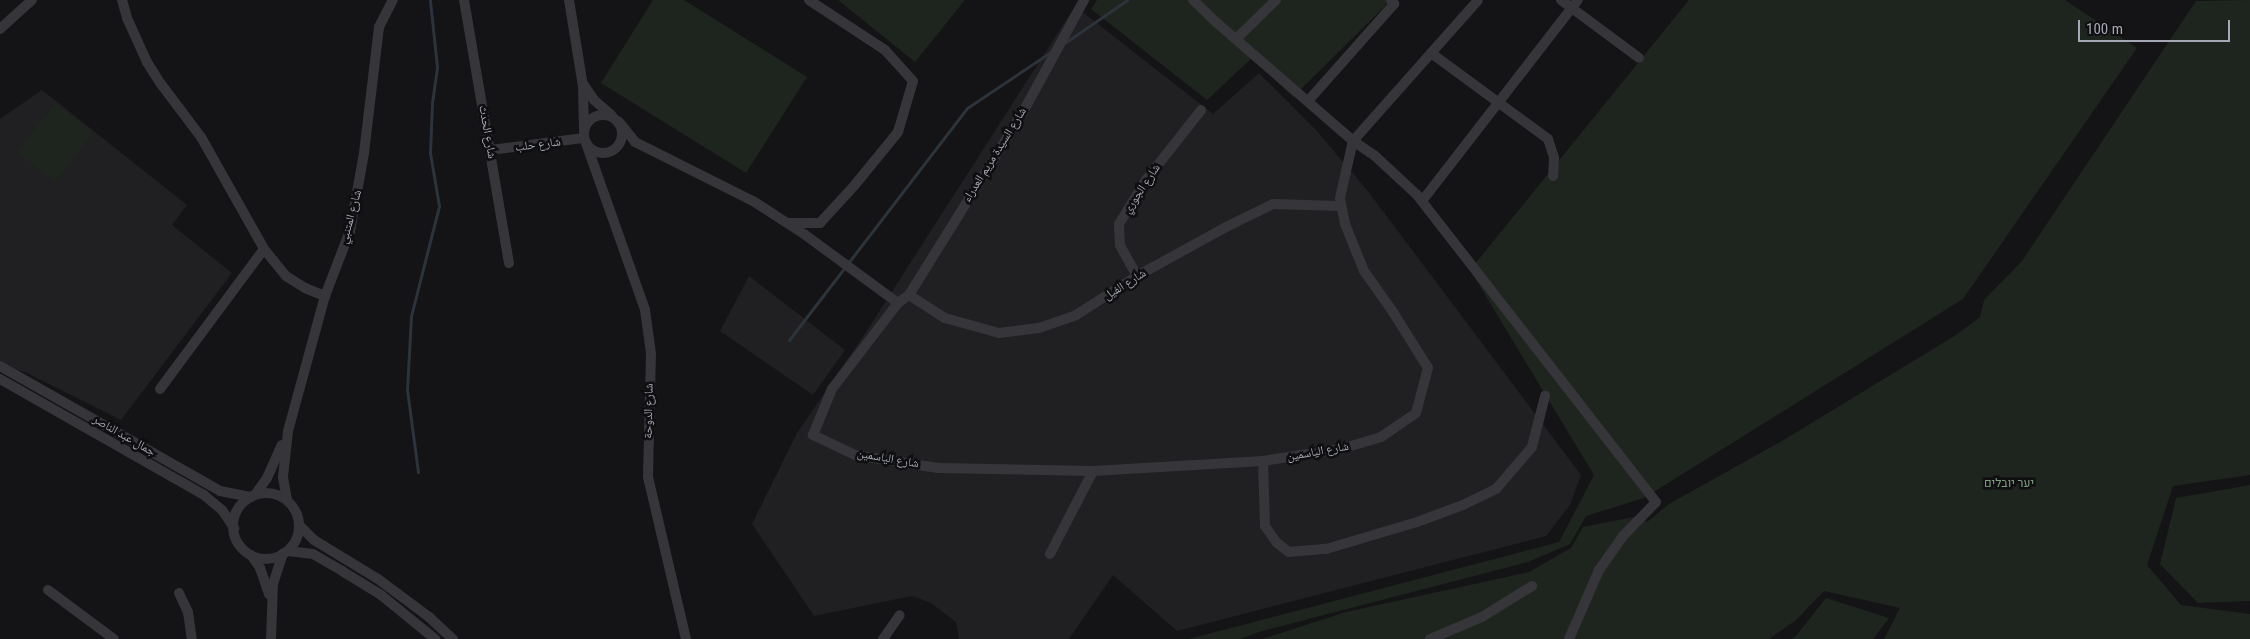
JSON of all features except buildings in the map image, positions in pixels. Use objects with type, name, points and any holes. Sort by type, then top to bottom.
[{"type":"street","points":[[0,29],[32,0]]},
{"type":"street","points":[[122,0],[127,18],[147,62],[200,137],[264,249],[286,276],[305,288],[325,296]]},
{"type":"street","name":"شارع المتنبي","points":[[288,431],[325,296],[350,231],[359,193],[379,27],[393,0]]},
{"type":"street","name":"شارع الحدث","points":[[464,0],[509,263]]},
{"type":"street","name":"شارع الدوحة","points":[[569,0],[585,105],[585,138],[601,187],[625,247],[646,317],[651,353],[648,477],[686,639]]},
{"type":"street","points":[[788,223],[820,223],[854,186],[898,132],[913,81],[885,50],[809,0]]},
{"type":"street","name":"شارع السيدة مريم العدراء","points":[[898,303],[909,295],[1022,112],[1084,0]]},
{"type":"street","points":[[1194,0],[1353,141],[1374,156],[1422,201],[1629,471],[1656,502],[1623,536],[1599,570],[1570,639]]},
{"type":"street","points":[[1236,39],[1276,0]]},
{"type":"street","points":[[1308,101],[1394,4],[1391,0]]},
{"type":"street","points":[[1353,141],[1478,0]]},
{"type":"street","points":[[1560,0],[1575,4],[1639,58]]},
{"type":"street","points":[[1422,201],[1575,4]]},
{"type":"street","points":[[1431,53],[1548,139],[1554,158],[1553,176]]},
{"type":"street","name":"شارع الدوحة","points":[[582,82],[594,100],[617,120],[634,142],[647,150]]},
{"type":"street","name":"شارع الجوري","points":[[1137,276],[1120,245],[1119,224],[1146,180],[1201,110]]},
{"type":"street","points":[[601,187],[610,151],[622,139],[622,128],[617,120],[608,115],[595,116],[586,125],[585,138],[594,151],[610,151],[638,148],[647,150],[732,188],[788,223],[898,303]]},
{"type":"street","name":"شارع حلب","points":[[491,150],[585,138]]},
{"type":"street","name":"شارع الياسمين","points":[[898,303],[832,389],[813,434],[855,455],[938,468],[1093,471],[1263,461],[1341,450],[1381,437],[1416,413],[1428,368],[1393,312],[1364,271],[1340,206],[1343,180],[1353,141]]},
{"type":"street","name":"شارع الفيل","points":[[909,295],[945,318],[999,333],[1039,328],[1076,315],[1137,276],[1226,227],[1273,204],[1340,206]]},
{"type":"street","points":[[160,389],[264,249]]},
{"type":"street","name":"جمال عبد الناصر","points":[[0,366],[220,491],[253,496]]},
{"type":"street","name":"جمال عبد الناصر","points":[[0,379],[204,495],[222,510],[234,528]]},
{"type":"street","points":[[1263,461],[1265,526],[1276,542],[1289,552],[1326,549],[1426,518],[1463,505],[1496,490],[1532,447],[1545,396]]},
{"type":"street","points":[[271,608],[264,578],[251,555],[237,540],[234,528],[238,510],[253,496],[267,478],[288,431]]},
{"type":"street","points":[[287,500],[283,477],[288,431]]},
{"type":"street","points":[[1050,554],[1093,471]]},
{"type":"street","points":[[253,496],[266,493],[277,494],[287,500],[294,508],[299,526],[296,541],[286,552],[273,584],[271,639]]},
{"type":"street","points":[[299,526],[321,545],[378,579],[429,617],[453,639]]},
{"type":"street","points":[[251,555],[271,559],[286,552],[313,554],[381,595],[435,639]]},
{"type":"street","points":[[1430,639],[1482,617],[1532,586]]},
{"type":"street","points":[[48,590],[114,639]]},
{"type":"street","points":[[179,592],[188,612],[192,639]]},
{"type":"street","points":[[883,639],[900,615]]},
{"type":"shaded area","points":[[1075,6],[1213,114],[1259,73],[1316,130],[1367,190],[1581,475],[1570,505],[1546,536],[1177,631],[1113,575],[1069,639],[959,639],[956,622],[931,603],[912,596],[814,616],[752,524],[797,433],[866,332]]},
{"type":"shaded area","points":[[42,90],[187,205],[172,225],[232,273],[121,420],[27,373],[0,364],[0,119]]},
{"type":"shaded area","points":[[749,276],[845,350],[813,395],[720,331]]},
{"type":"green space","points":[[653,0],[684,0],[807,77],[746,173],[601,83]]},
{"type":"green space","points":[[838,0],[965,0],[915,62]]},
{"type":"green space","points":[[1097,0],[1391,0],[1293,97],[1253,57],[1207,100],[1091,9]]},
{"type":"green space","points":[[1689,0],[2065,0],[2137,48],[1963,299],[1644,498],[1586,516],[1570,544],[1528,562],[1262,631],[1240,639],[1189,639],[1559,542],[1594,475],[1470,270]]},
{"type":"green space","name":"יער יובלים","points":[[2250,0],[2250,475],[2173,486],[2147,565],[2181,605],[2250,614],[2250,639],[1884,639],[1900,608],[1824,591],[1796,620],[1769,639],[1262,639],[1346,612],[1529,572],[1571,548],[1583,527],[1639,516],[1647,522],[1669,504],[1782,441],[1956,335],[1980,317],[1984,300],[2022,261],[2196,1]]},
{"type":"green space","points":[[55,103],[93,133],[55,182],[17,152]]},
{"type":"green space","points":[[2250,485],[2250,601],[2198,603],[2160,564],[2176,498]]},
{"type":"green space","points":[[1826,598],[1889,618],[1873,639],[1791,639],[1796,636]]},
{"type":"waterway","points":[[418,472],[407,390],[411,316],[439,206],[430,153],[432,103],[437,67],[430,0]]},
{"type":"waterway","points":[[1066,42],[1127,0]]},
{"type":"waterway","points":[[789,340],[967,108],[1052,51]]}]
